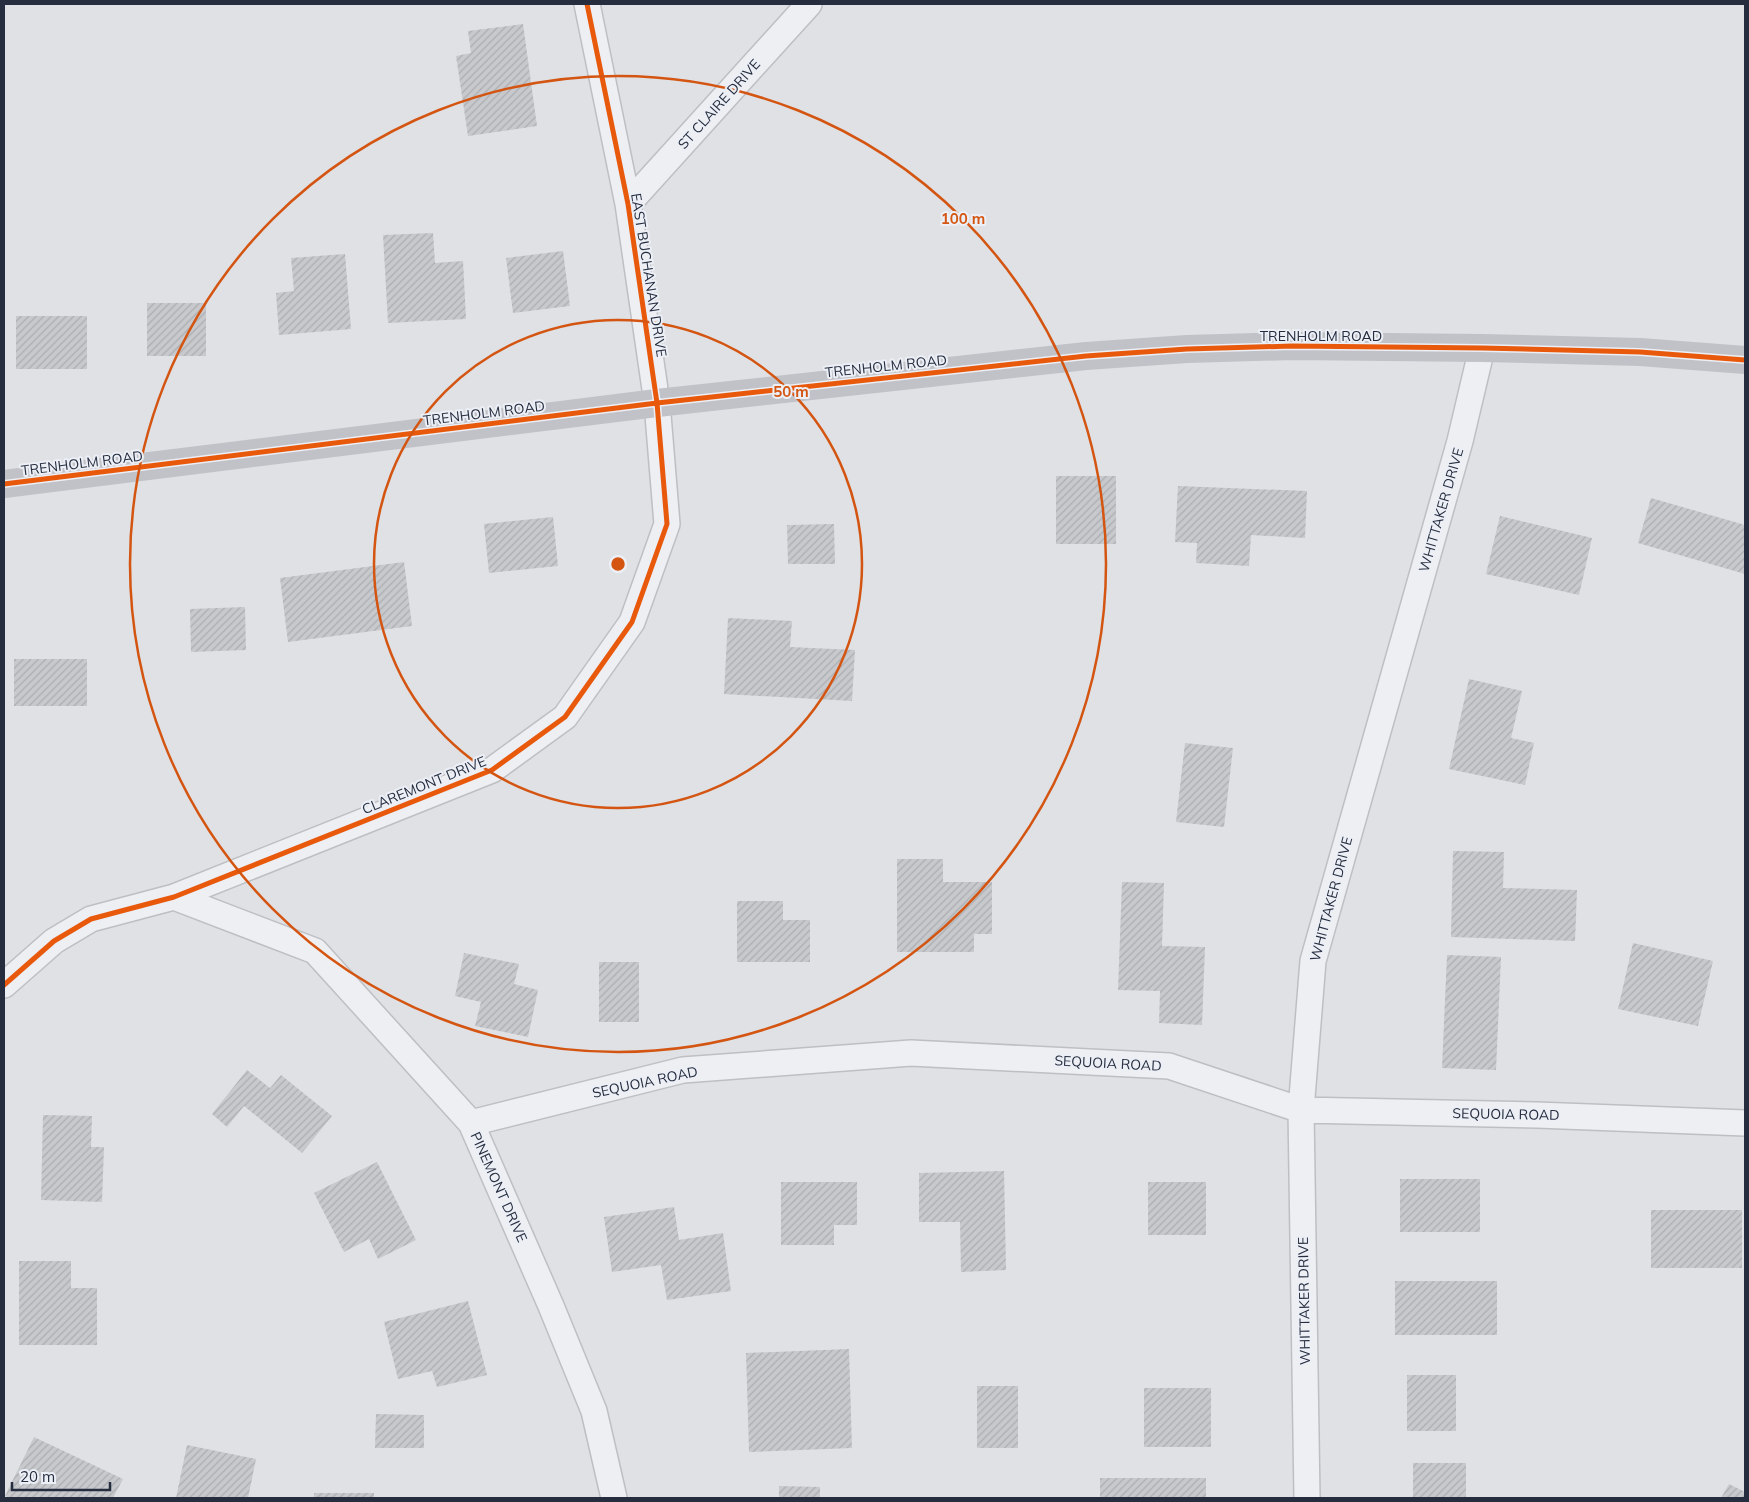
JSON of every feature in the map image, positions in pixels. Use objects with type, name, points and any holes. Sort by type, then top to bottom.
[{"type":"main road","name":"TRENHOLM ROAD","points":[[4,484],[657,403],[981,366],[1113,354],[1187,349],[1292,346],[1640,352],[1745,360]]},
{"type":"street","name":"EAST BUCHANAN DRIVE","points":[[587,4],[628,204],[657,403]]},
{"type":"street","name":"ST CLAIRE DRIVE","points":[[628,204],[810,4]]},
{"type":"street","name":"WHITTAKER DRIVE","points":[[1307,1498],[1301,1110],[1313,961],[1460,441],[1482,348]]},
{"type":"street","name":"CLAREMONT DRIVE","points":[[4,985],[54,940],[91,919],[174,897],[492,770],[564,717],[632,622],[667,524],[657,403]]},
{"type":"street","name":"PINEMONT DRIVE","points":[[174,897],[315,951],[471,1123],[552,1306],[594,1411],[614,1498]]},
{"type":"street","name":"SEQUOIA ROAD","points":[[471,1123],[683,1070],[911,1052],[1169,1066],[1301,1110],[1537,1115],[1745,1123]]},
{"type":"building","points":[[523,24],[537,126],[468,136],[456,56],[471,53],[468,31]]},
{"type":"building","points":[[433,233],[435,263],[463,261],[466,319],[388,323],[383,235]]},
{"type":"building","points":[[563,251],[570,306],[513,313],[506,258]]},
{"type":"building","points":[[345,254],[351,329],[279,335],[276,293],[294,291],[291,258]]},
{"type":"building","points":[[147,303],[206,303],[206,356],[147,356]]},
{"type":"building","points":[[16,316],[87,316],[87,369],[16,369]]},
{"type":"building","points":[[1056,476],[1116,476],[1116,544],[1056,544]]},
{"type":"building","points":[[1178,486],[1307,491],[1305,538],[1251,535],[1249,566],[1196,563],[1197,543],[1175,542]]},
{"type":"building","points":[[1651,498],[1745,525],[1745,574],[1638,543]]},
{"type":"building","points":[[1500,516],[1592,538],[1579,595],[1486,574]]},
{"type":"building","points":[[553,517],[558,566],[489,573],[484,524]]},
{"type":"building","points":[[834,524],[835,564],[788,564],[787,525]]},
{"type":"building","points":[[404,562],[412,626],[288,642],[280,578]]},
{"type":"building","points":[[245,607],[246,650],[191,652],[190,609]]},
{"type":"building","points":[[728,618],[792,621],[790,647],[855,650],[852,701],[724,694]]},
{"type":"building","points":[[14,659],[87,659],[87,706],[14,706]]},
{"type":"building","points":[[1469,679],[1522,691],[1511,738],[1534,743],[1525,785],[1449,769]]},
{"type":"building","points":[[1185,743],[1233,748],[1224,827],[1176,822]]},
{"type":"building","points":[[1453,851],[1504,852],[1503,888],[1577,890],[1575,941],[1451,937]]},
{"type":"building","points":[[897,859],[943,859],[943,882],[992,882],[992,934],[974,934],[974,952],[897,952]]},
{"type":"building","points":[[1122,882],[1164,883],[1162,946],[1205,947],[1202,1025],[1159,1023],[1160,991],[1118,990]]},
{"type":"building","points":[[737,901],[783,901],[783,920],[810,920],[810,962],[737,962]]},
{"type":"building","points":[[1633,943],[1713,961],[1698,1026],[1618,1009]]},
{"type":"building","points":[[464,953],[519,964],[514,984],[538,990],[528,1037],[475,1026],[481,1002],[455,996]]},
{"type":"building","points":[[1447,955],[1501,957],[1496,1070],[1442,1068]]},
{"type":"building","points":[[599,962],[639,962],[639,1022],[599,1022]]},
{"type":"building","points":[[247,1070],[270,1088],[281,1075],[332,1116],[302,1153],[244,1106],[227,1127],[212,1114]]},
{"type":"building","points":[[43,1115],[92,1116],[91,1147],[104,1147],[102,1202],[41,1200]]},
{"type":"building","points":[[377,1162],[416,1240],[378,1259],[369,1239],[344,1252],[314,1193]]},
{"type":"building","points":[[1004,1171],[1006,1270],[961,1272],[960,1222],[919,1222],[919,1173]]},
{"type":"building","points":[[1400,1179],[1480,1179],[1480,1232],[1400,1232]]},
{"type":"building","points":[[781,1182],[857,1182],[857,1225],[834,1225],[834,1245],[781,1245]]},
{"type":"building","points":[[1148,1182],[1206,1182],[1206,1235],[1148,1235]]},
{"type":"building","points":[[674,1207],[679,1240],[723,1233],[731,1291],[667,1300],[661,1265],[612,1272],[604,1217]]},
{"type":"building","points":[[1651,1210],[1742,1210],[1742,1268],[1651,1268]]},
{"type":"building","points":[[19,1261],[71,1261],[71,1288],[97,1288],[97,1345],[19,1345]]},
{"type":"building","points":[[1395,1281],[1497,1281],[1497,1335],[1395,1335]]},
{"type":"building","points":[[468,1301],[487,1375],[437,1387],[432,1371],[398,1379],[384,1322]]},
{"type":"building","points":[[849,1349],[852,1448],[749,1452],[746,1353]]},
{"type":"building","points":[[1407,1375],[1456,1375],[1456,1431],[1407,1431]]},
{"type":"building","points":[[977,1386],[1018,1386],[1018,1448],[977,1448]]},
{"type":"building","points":[[1144,1388],[1211,1388],[1211,1447],[1144,1447]]},
{"type":"building","points":[[376,1414],[424,1415],[424,1448],[375,1448]]},
{"type":"building","points":[[34,1437],[123,1479],[113,1498],[10,1498],[5,1496]]},
{"type":"building","points":[[187,1445],[256,1459],[248,1498],[176,1498]]},
{"type":"building","points":[[1413,1463],[1466,1463],[1466,1498],[1413,1498]]},
{"type":"building","points":[[1100,1478],[1206,1478],[1206,1498],[1100,1498]]},
{"type":"building","points":[[1729,1484],[1745,1492],[1745,1498],[1721,1498]]},
{"type":"building","points":[[779,1486],[820,1487],[820,1498],[779,1498]]},
{"type":"building","points":[[314,1493],[374,1493],[374,1498],[314,1498]]},
{"type":"cycle path","points":[[4,985],[54,941],[91,919],[174,897],[492,770],[565,717],[632,622],[667,524],[657,403],[628,204],[587,4]]},
{"type":"cycle path","points":[[4,484],[657,403],[1086,356],[1187,349],[1292,346],[1640,352],[1745,360]]}]
